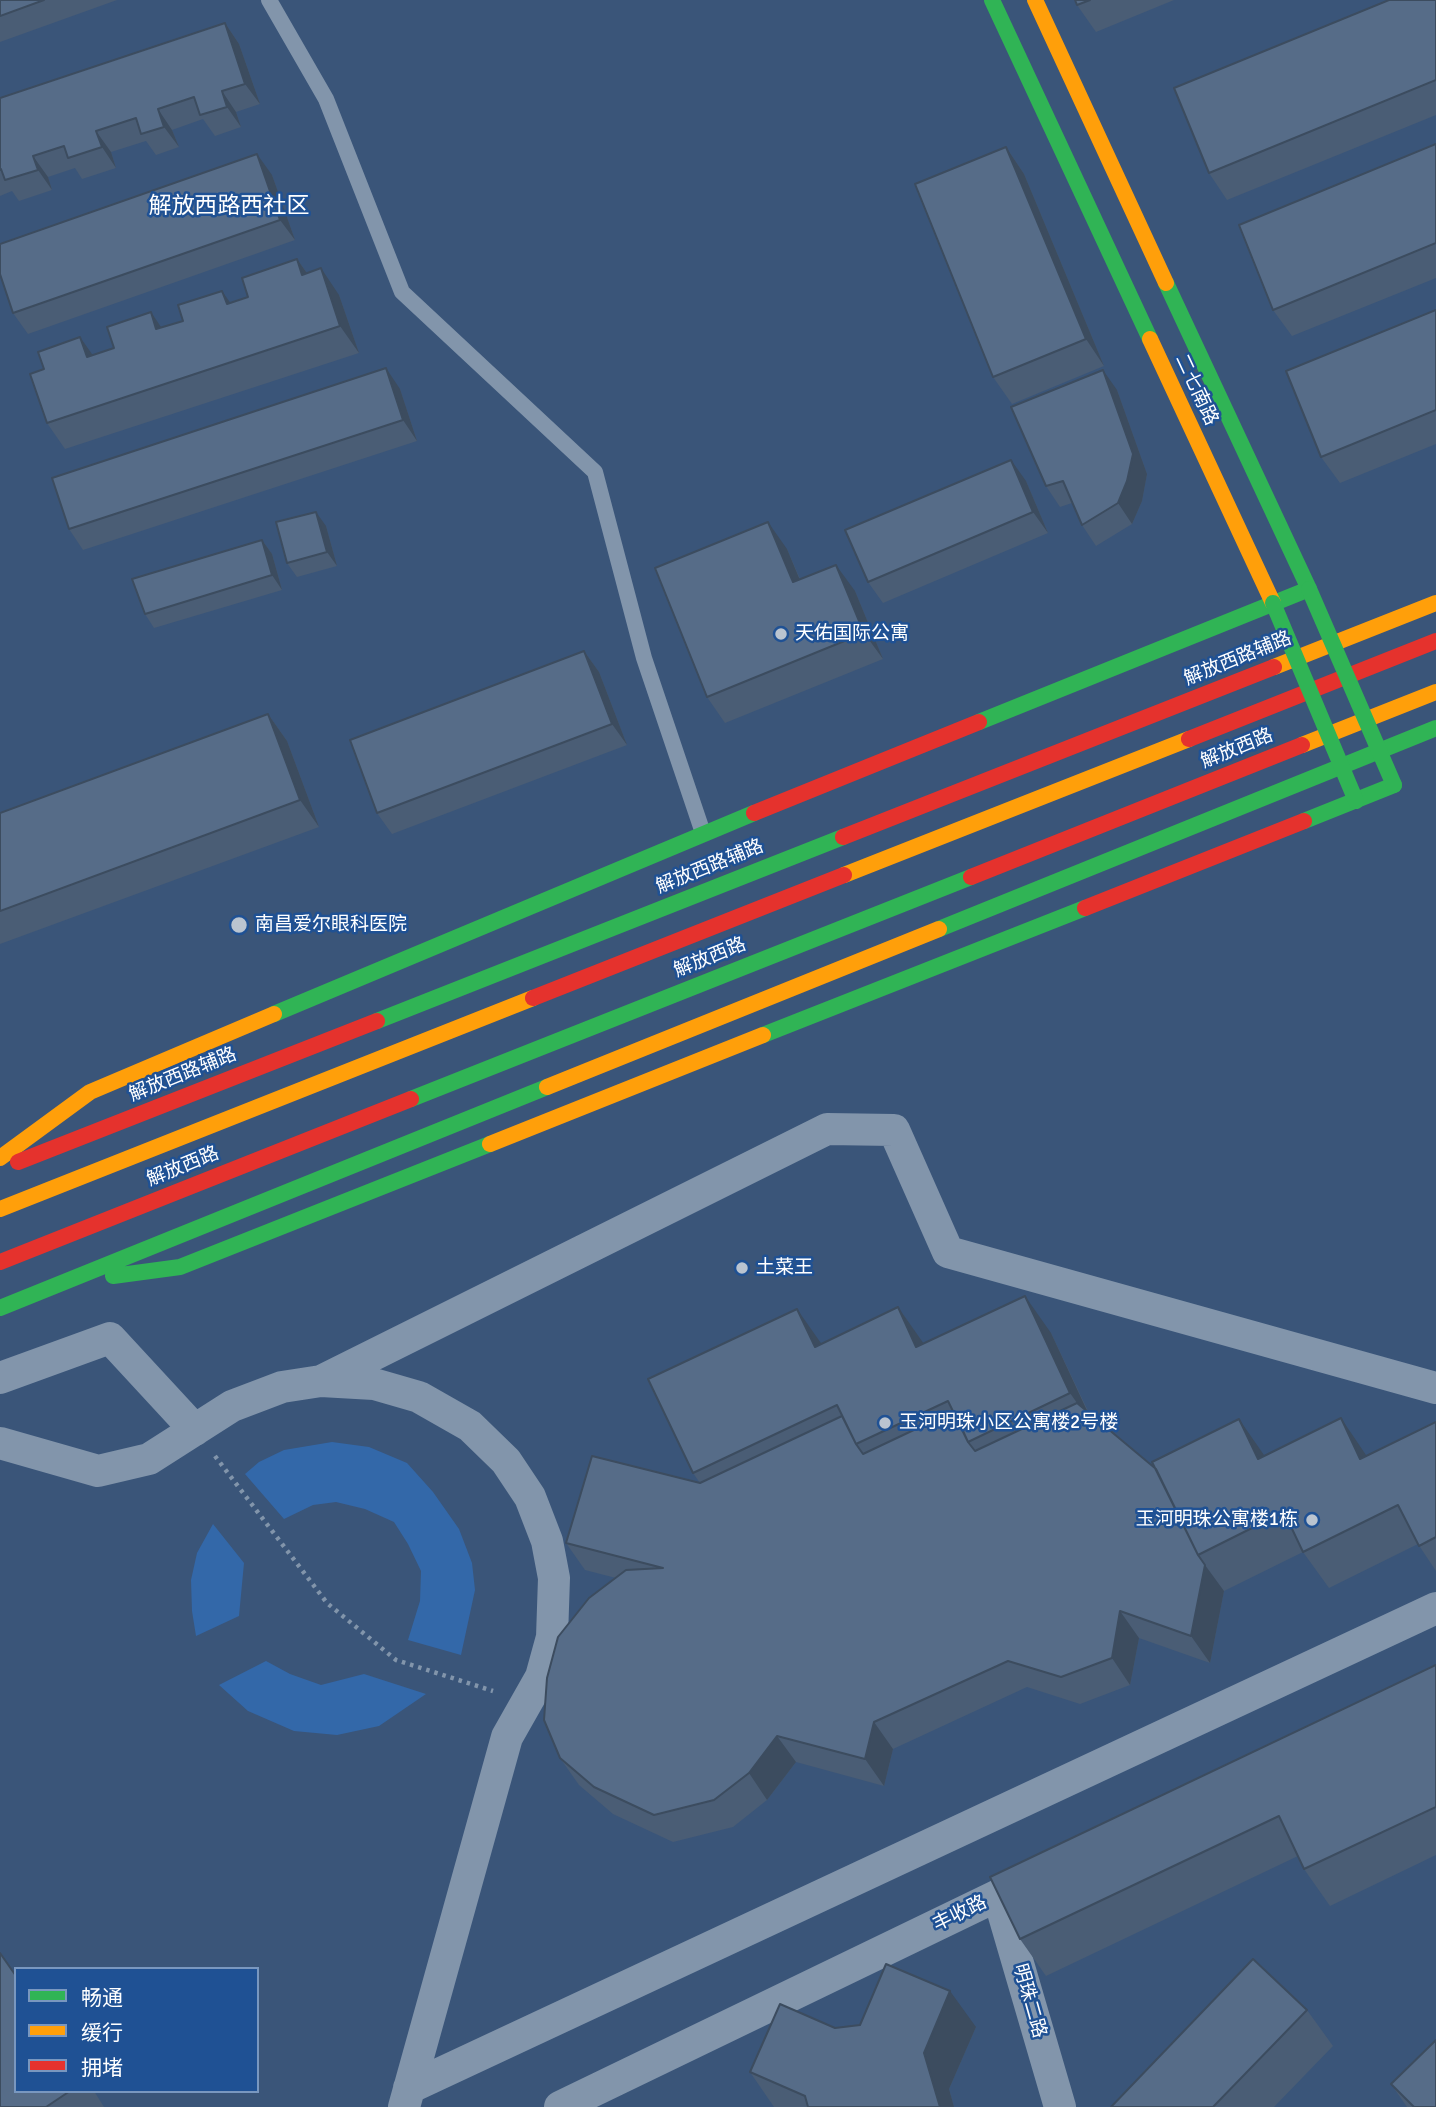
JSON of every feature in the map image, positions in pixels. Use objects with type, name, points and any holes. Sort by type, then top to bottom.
[{"type":"main road","name":"二七南路","points":[[992,0],[1273,603],[1356,801],[1394,785],[1309,589],[1035,0]]},
{"type":"main road","name":"解放西路辅路","points":[[0,1158],[90,1092],[703,833],[1309,589]]},
{"type":"main road","name":"解放西路辅路","points":[[0,1169],[1436,603]]},
{"type":"main road","name":"解放西路","points":[[0,1209],[1436,641]]},
{"type":"main road","name":"解放西路","points":[[0,1262],[1436,692]]},
{"type":"main road","points":[[0,1307],[1436,728]]},
{"type":"main road","points":[[55,1284],[180,1267],[1356,801]]},
{"type":"street","points":[[321,1381],[827,1129],[894,1130],[948,1252],[1436,1388]]},
{"type":"street","points":[[0,1378],[110,1338],[195,1430]]},
{"type":"street","points":[[0,1443],[98,1471],[149,1459],[232,1406],[282,1387],[321,1381],[374,1384],[419,1397],[470,1426],[506,1461],[530,1497],[547,1541],[554,1578],[552,1637],[541,1678],[507,1737],[406,2098]]},
{"type":"street","points":[[406,2098],[1436,1608]]},
{"type":"street","name":"丰收路","points":[[560,2107],[1061,1865]]},
{"type":"street","name":"明珠二路","points":[[998,1895],[1060,2107]]},
{"type":"lane","points":[[269,0],[326,99],[402,292],[595,472],[644,658],[703,833]]},
{"type":"path","points":[[195,1430],[327,1603],[396,1660],[527,1702]]},
{"type":"shaded area","points":[[332,1442],[369,1447],[407,1463],[433,1492],[459,1529],[472,1563],[475,1590],[461,1655],[408,1640],[420,1601],[421,1571],[394,1522],[365,1509],[336,1502],[313,1505],[284,1519],[245,1474],[259,1462],[284,1450]]},
{"type":"shaded area","points":[[213,1524],[244,1563],[239,1616],[196,1636],[191,1580],[197,1553]]},
{"type":"shaded area","points":[[266,1661],[290,1674],[321,1685],[364,1674],[426,1694],[379,1726],[337,1735],[294,1731],[248,1711],[219,1685]]},
{"type":"building","points":[[0,0],[44,0],[0,16]]},
{"type":"building","points":[[1075,0],[1090,0],[1077,5]]},
{"type":"building","points":[[1389,0],[1436,0],[1436,80],[1209,173],[1174,88]]},
{"type":"building","points":[[225,23],[245,84],[222,91],[227,107],[200,115],[194,97],[158,109],[164,127],[141,134],[136,118],[96,131],[102,147],[68,158],[64,146],[33,156],[38,170],[5,180],[0,170],[0,98]]},
{"type":"building","points":[[1436,144],[1436,243],[1273,310],[1239,225]]},
{"type":"building","points":[[1006,147],[1086,339],[993,377],[915,184]]},
{"type":"building","points":[[257,154],[280,220],[13,313],[0,274],[0,244]]},
{"type":"building","points":[[297,259],[302,275],[321,268],[340,326],[47,423],[30,374],[44,369],[38,352],[80,337],[87,357],[114,348],[107,327],[151,312],[156,329],[183,321],[178,305],[222,291],[227,304],[248,297],[242,278]]},
{"type":"building","points":[[1436,310],[1436,410],[1321,457],[1286,371]]},
{"type":"building","points":[[386,368],[403,420],[69,529],[52,478]]},
{"type":"building","points":[[1103,370],[1133,454],[1127,481],[1118,503],[1082,525],[1063,481],[1046,486],[1011,407]]},
{"type":"building","points":[[1011,460],[1033,512],[868,582],[845,530]]},
{"type":"building","points":[[316,512],[327,552],[287,563],[276,522]]},
{"type":"building","name":"天佑国际公寓","points":[[768,522],[793,582],[836,565],[864,633],[707,697],[655,568]]},
{"type":"building","points":[[262,540],[272,575],[145,614],[132,579]]},
{"type":"building","points":[[584,651],[612,724],[377,813],[350,740]]},
{"type":"building","points":[[268,714],[300,800],[0,911],[0,813]]},
{"type":"building","points":[[1025,1296],[1070,1393],[968,1442],[948,1401],[856,1444],[837,1405],[693,1473],[648,1379],[797,1309],[815,1347],[898,1307],[916,1347]]},
{"type":"building","points":[[1077,1403],[1156,1469],[1205,1565],[1191,1636],[1120,1611],[1112,1658],[1061,1677],[1008,1661],[874,1722],[865,1759],[777,1736],[749,1773],[714,1800],[654,1815],[594,1787],[560,1758],[544,1720],[547,1678],[558,1637],[589,1598],[626,1570],[663,1568],[566,1543],[592,1456],[700,1483],[842,1416],[863,1454],[954,1411],[975,1451]]},
{"type":"building","points":[[1341,1418],[1360,1459],[1436,1422],[1436,1537],[1419,1546],[1398,1505],[1303,1552],[1284,1512],[1198,1555],[1152,1462],[1239,1419],[1258,1459]]},
{"type":"building","points":[[1436,1665],[1436,1807],[1304,1869],[1279,1816],[1020,1939],[990,1877]]},
{"type":"building","points":[[0,1953],[14,1973],[14,2093],[67,2093],[46,2107],[0,2107]]},
{"type":"building","points":[[1253,1959],[1307,2010],[1213,2107],[1111,2107]]},
{"type":"building","points":[[886,1964],[950,1991],[924,2053],[940,2107],[808,2107],[805,2096],[750,2072],[780,2004],[835,2028],[860,2025]]},
{"type":"building","points":[[1436,2040],[1436,2107],[1414,2107],[1391,2084]]},
{"type":"traffic: fast","points":[[992,0],[1150,339]]},
{"type":"traffic: fast","points":[[979,722],[1309,589],[1166,283]]},
{"type":"traffic: fast","points":[[1309,589],[1394,785]]},
{"type":"traffic: fast","points":[[1273,603],[1356,801]]},
{"type":"traffic: fast","points":[[939,929],[1436,728]]},
{"type":"traffic: fast","points":[[1304,821],[1394,785]]},
{"type":"traffic: fast","points":[[274,1014],[754,813]]},
{"type":"traffic: fast","points":[[377,1021],[843,837]]},
{"type":"traffic: fast","points":[[411,1099],[971,877]]},
{"type":"traffic: fast","points":[[763,1035],[1085,908]]},
{"type":"traffic: fast","points":[[0,1308],[547,1087]]},
{"type":"traffic: fast","points":[[113,1276],[180,1267],[490,1144]]},
{"type":"traffic: slow","points":[[1035,0],[1166,283]]},
{"type":"traffic: slow","points":[[1150,339],[1273,603]]},
{"type":"traffic: slow","points":[[1274,667],[1436,603]]},
{"type":"traffic: slow","points":[[1302,745],[1436,692]]},
{"type":"traffic: slow","points":[[844,875],[1189,739]]},
{"type":"traffic: slow","points":[[547,1087],[939,929]]},
{"type":"traffic: slow","points":[[0,1209],[533,998]]},
{"type":"traffic: slow","points":[[0,1158],[90,1092],[274,1014]]},
{"type":"traffic: slow","points":[[490,1144],[763,1035]]},
{"type":"traffic: jam","points":[[1189,739],[1436,641]]},
{"type":"traffic: jam","points":[[843,837],[1274,667]]},
{"type":"traffic: jam","points":[[754,813],[979,722]]},
{"type":"traffic: jam","points":[[971,877],[1302,745]]},
{"type":"traffic: jam","points":[[1085,908],[1304,821]]},
{"type":"traffic: jam","points":[[533,998],[844,875]]},
{"type":"traffic: jam","points":[[18,1162],[377,1021]]},
{"type":"traffic: jam","points":[[0,1262],[411,1099]]},
{"type":"place","name":"天佑国际公寓","points":[[781,634]]},
{"type":"place","name":"南昌爱尔眼科医院","points":[[239,925]]},
{"type":"place","name":"土菜王","points":[[742,1268]]},
{"type":"place","name":"玉河明珠小区公寓楼2号楼","points":[[885,1423]]},
{"type":"place","name":"玉河明珠公寓楼1栋","points":[[1312,1520]]},
{"type":"district","name":"解放西路西社区","points":[[229,207]]}]
